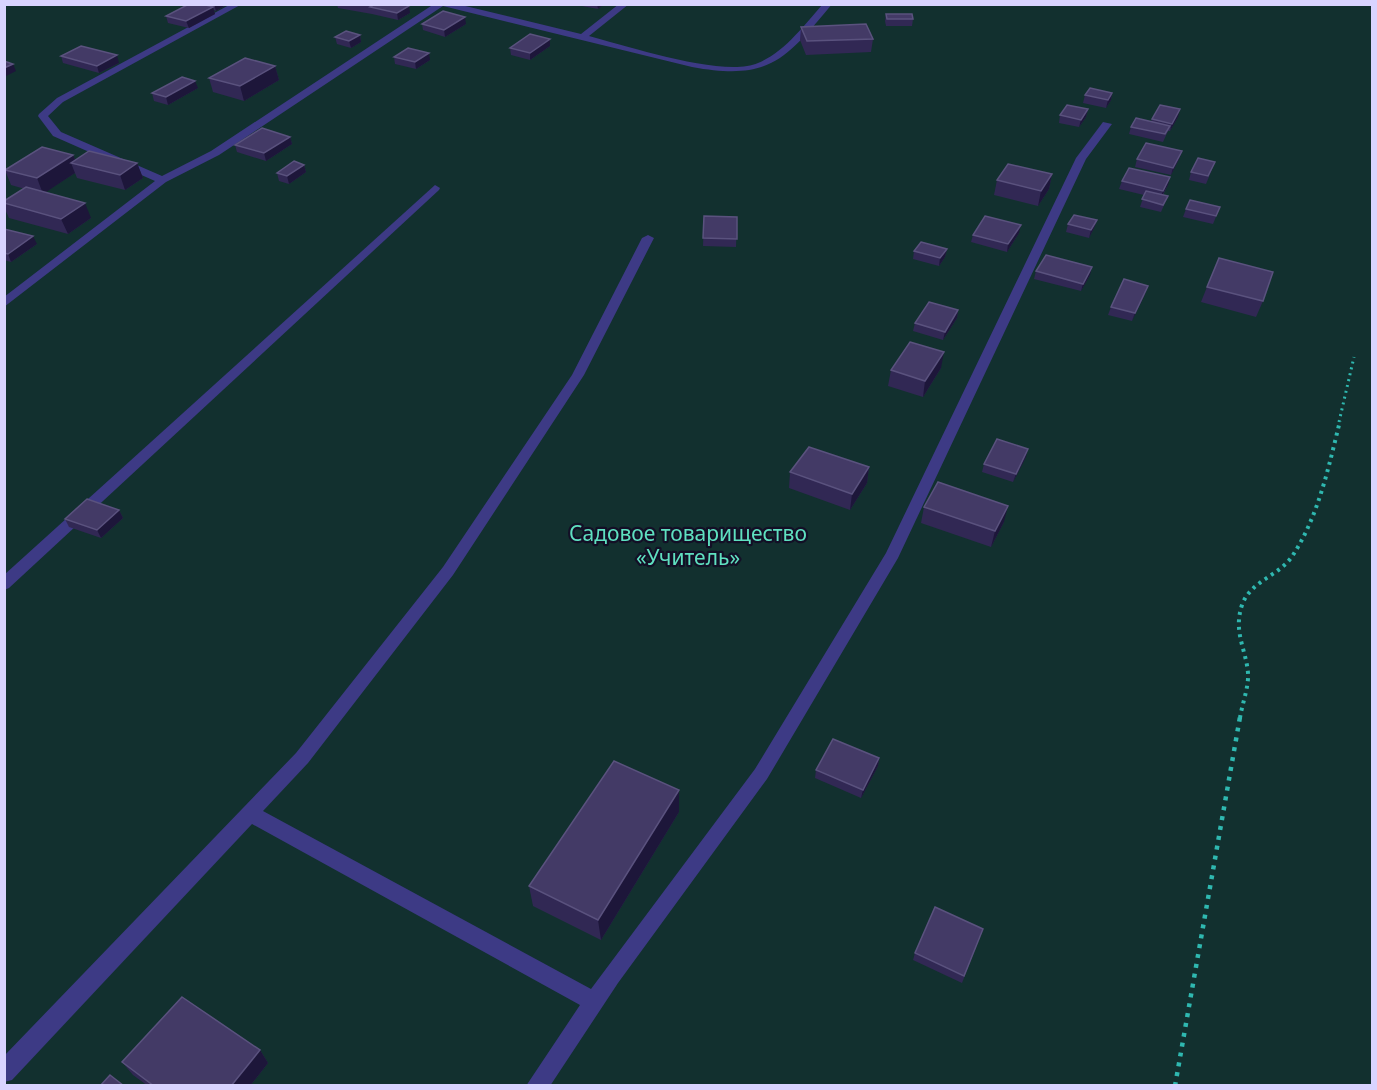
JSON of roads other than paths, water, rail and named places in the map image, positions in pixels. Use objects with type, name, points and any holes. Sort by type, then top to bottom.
[{"type":"street","points":[[162,180],[57,134],[43,116],[60,100],[238,4]]},
{"type":"street","points":[[4,303],[162,180],[215,153],[443,4],[692,64],[749,69],[774,57],[828,4]]},
{"type":"street","points":[[583,37],[625,4]]},
{"type":"street","points":[[537,1086],[593,1002],[761,774],[893,554],[1081,158],[1107,124]]},
{"type":"street","points":[[4,584],[435,188]]},
{"type":"street","points":[[4,1072],[302,758],[448,571],[579,375],[648,238]]},
{"type":"street","points":[[249,813],[593,1002]]},
{"type":"park label","name":"Садовое товарищество «Учитель»","points":[[688,545]]}]
